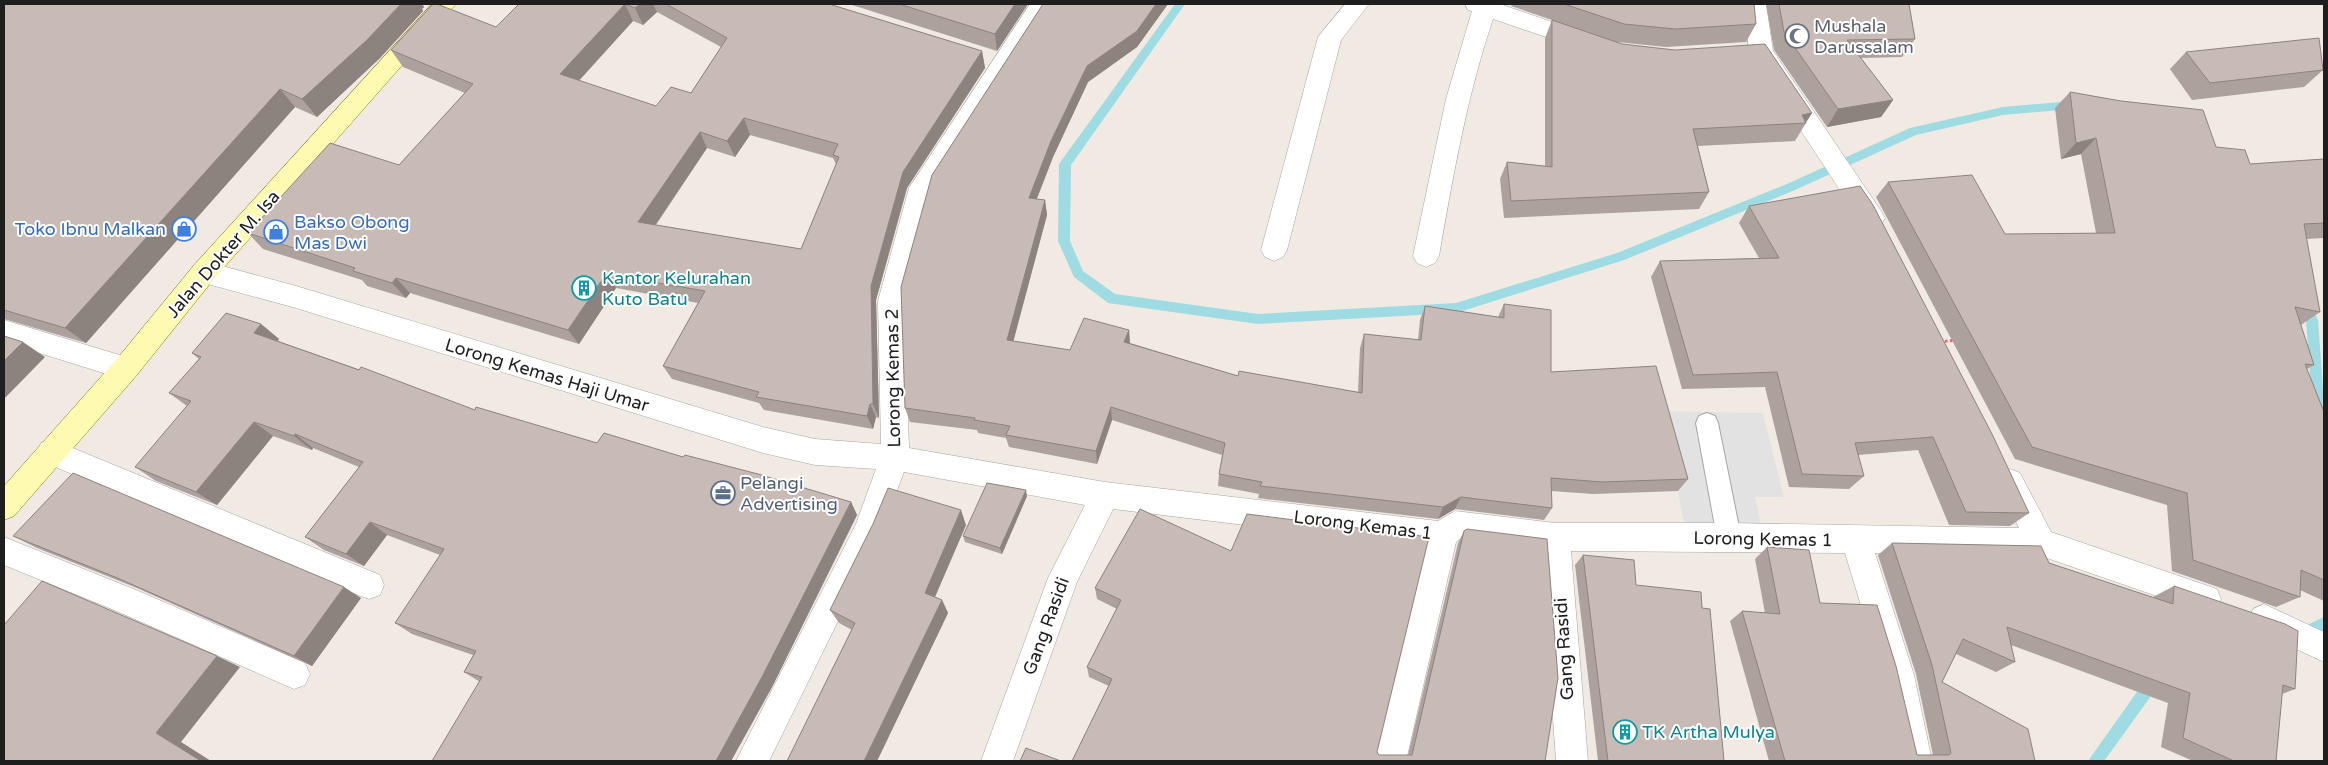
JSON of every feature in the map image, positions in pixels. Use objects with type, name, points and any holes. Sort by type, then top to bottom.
[{"type":"street","name":"Jalan Dokter M. Isa","points":[[4,506],[126,368],[204,272],[445,4]]},
{"type":"street","name":"Lorong Kemas 2","points":[[752,761],[869,528],[895,458],[890,300],[922,188],[994,60],[1042,4]]},
{"type":"street","points":[[1274,250],[1330,37],[1358,4]]},
{"type":"street","points":[[1755,4],[1751,52],[1829,153],[1870,214],[1884,240]]},
{"type":"street","points":[[1426,256],[1448,138],[1480,5],[1607,49]]},
{"type":"street","name":"Lorong Kemas Haji Umar","points":[[204,272],[296,297],[763,440],[815,452],[895,458]]},
{"type":"street","points":[[4,331],[126,368]]},
{"type":"street","points":[[51,452],[369,585]]},
{"type":"street","name":"Lorong Kemas 1","points":[[895,458],[1105,495],[1443,535],[1455,525],[1555,537],[1729,537],[1856,541],[2041,542],[2248,614],[2324,647]]},
{"type":"street","points":[[2000,464],[2041,542]]},
{"type":"street","name":"Gang Rasidi","points":[[997,761],[1063,578],[1105,495]]},
{"type":"street","points":[[1390,761],[1410,687],[1422,624],[1443,535]]},
{"type":"street","name":"Gang Rasidi","points":[[1555,537],[1572,761]]},
{"type":"street","points":[[1856,541],[1898,675],[1916,761]]},
{"type":"street","points":[[4,550],[125,600],[294,674]]},
{"type":"lane","points":[[1707,423],[1729,537]]},
{"type":"path","points":[[1937,343],[1966,338]]},
{"type":"shaded area","points":[[1661,411],[1763,413],[1784,497],[1755,497],[1762,529],[1685,527]]},
{"type":"building","points":[[4,4],[401,4],[367,40],[302,99],[280,89],[65,328],[4,310]]},
{"type":"building","points":[[433,4],[496,27],[519,4],[625,4],[560,74],[656,106],[671,87],[691,93],[727,38],[666,4],[829,4],[982,51],[903,172],[871,286],[873,404],[870,404],[867,416],[756,397],[759,392],[663,366],[705,291],[606,274],[568,330],[396,278],[392,283],[353,271],[355,268],[248,233],[330,143],[399,165],[473,84],[391,50]],"holes":[[[744,118],[838,144],[833,155],[839,157],[801,249],[638,222],[700,132],[727,141]]]},
{"type":"building","points":[[625,4],[640,4],[635,8]]},
{"type":"building","points":[[899,4],[1015,4],[995,34]]},
{"type":"building","points":[[1043,4],[1156,4],[1137,31],[1087,66],[1051,141],[1029,198],[1045,200],[1007,340],[1070,350],[1084,318],[1129,330],[1124,342],[1238,376],[1239,371],[1362,393],[1364,334],[1421,340],[1425,306],[1504,318],[1504,304],[1551,310],[1551,372],[1656,366],[1688,479],[1602,482],[1551,478],[1552,508],[1461,497],[1443,507],[1260,486],[1262,482],[1219,474],[1225,443],[1111,407],[1096,451],[1006,435],[1010,426],[974,420],[975,418],[905,408],[901,287],[932,175]]},
{"type":"building","points":[[1564,4],[1754,4],[1756,24],[1675,29],[1624,24]]},
{"type":"building","points":[[1779,4],[1909,4],[1915,39],[1847,40],[1893,100],[1838,109],[1784,32]]},
{"type":"building","points":[[1552,20],[1622,44],[1675,50],[1765,44],[1812,113],[1802,115],[1806,123],[1693,129],[1709,192],[1511,201],[1507,162],[1552,167]]},
{"type":"building","points":[[2319,38],[2323,70],[2210,83],[2186,52]]},
{"type":"building","points":[[2070,92],[2121,101],[2203,110],[2216,147],[2245,150],[2250,164],[2324,159],[2324,223],[2304,224],[2320,312],[2295,307],[2314,365],[2305,364],[2324,412],[2324,580],[2301,570],[2300,597],[2193,560],[2187,493],[2032,447],[1888,182],[1972,175],[2005,234],[2115,233],[2096,138],[2076,143]]},
{"type":"building","points":[[1860,186],[1873,205],[1992,434],[2029,513],[1966,512],[1933,437],[1855,443],[1864,476],[1802,474],[1777,372],[1693,375],[1660,261],[1779,258],[1749,206]]},
{"type":"building","points":[[226,313],[261,324],[254,333],[359,370],[361,367],[475,410],[476,407],[597,443],[604,433],[683,457],[685,455],[758,474],[851,502],[762,677],[716,761],[432,761],[482,677],[464,672],[476,651],[395,623],[444,549],[370,522],[346,554],[305,537],[363,462],[295,434],[294,436],[254,422],[196,492],[135,467],[191,401],[169,393],[201,357],[192,353]]},
{"type":"building","points":[[4,336],[23,342],[4,361]]},
{"type":"building","points":[[73,473],[344,587],[294,656],[115,577],[13,536]]},
{"type":"building","points":[[987,483],[1026,490],[1000,548],[963,536]]},
{"type":"building","points":[[888,488],[961,510],[925,593],[942,600],[864,761],[787,761],[855,623],[830,610],[873,524]]},
{"type":"building","points":[[1140,509],[1231,551],[1247,514],[1429,537],[1377,752],[1379,755],[1412,755],[1464,531],[1467,529],[1547,539],[1558,678],[1545,761],[1072,761],[1112,679],[1087,667],[1121,600],[1095,588]]},
{"type":"building","points":[[1892,543],[2041,546],[2049,563],[2173,604],[2174,586],[2285,624],[2298,631],[2295,689],[2283,685],[2276,761],[2234,761],[2183,738],[2190,693],[2007,627],[2015,662],[1963,639],[1942,682],[2028,729],[2035,761],[1785,761],[1742,611],[1780,614],[1767,547],[1809,550],[1820,603],[1877,605],[1896,666],[1917,755],[1949,755],[1951,753],[1932,665]]},
{"type":"building","points":[[1583,555],[1634,560],[1636,585],[1701,592],[1702,608],[1710,609],[1724,761],[1608,761]]},
{"type":"building","points":[[42,581],[217,656],[156,733],[201,761],[4,761],[4,625]]},
{"type":"building","points":[[1026,748],[1061,761],[1020,761]]},
{"type":"waterway","points":[[1180,4],[1065,164],[1064,241],[1078,274],[1112,299],[1258,319],[1456,308],[1620,257],[1791,187],[1914,131],[2003,111],[2072,105]]},
{"type":"waterway","points":[[2304,303],[2312,320],[2319,418],[2324,427]]},
{"type":"waterway","points":[[2301,635],[2324,624]]},
{"type":"waterway","points":[[2095,761],[2154,680]]},
{"type":"place","name":"Mushala Darussalam","points":[[1797,36]]},
{"type":"place","name":"Toko Ibnu Malkan","points":[[184,229]]},
{"type":"place","name":"Bakso Obong Mas Dwi","points":[[276,232]]},
{"type":"place","name":"Kantor Kelurahan Kuto Batu","points":[[584,288]]},
{"type":"place","name":"Pelangi Advertising","points":[[723,493]]},
{"type":"place","name":"TK Artha Mulya","points":[[1625,732]]}]
